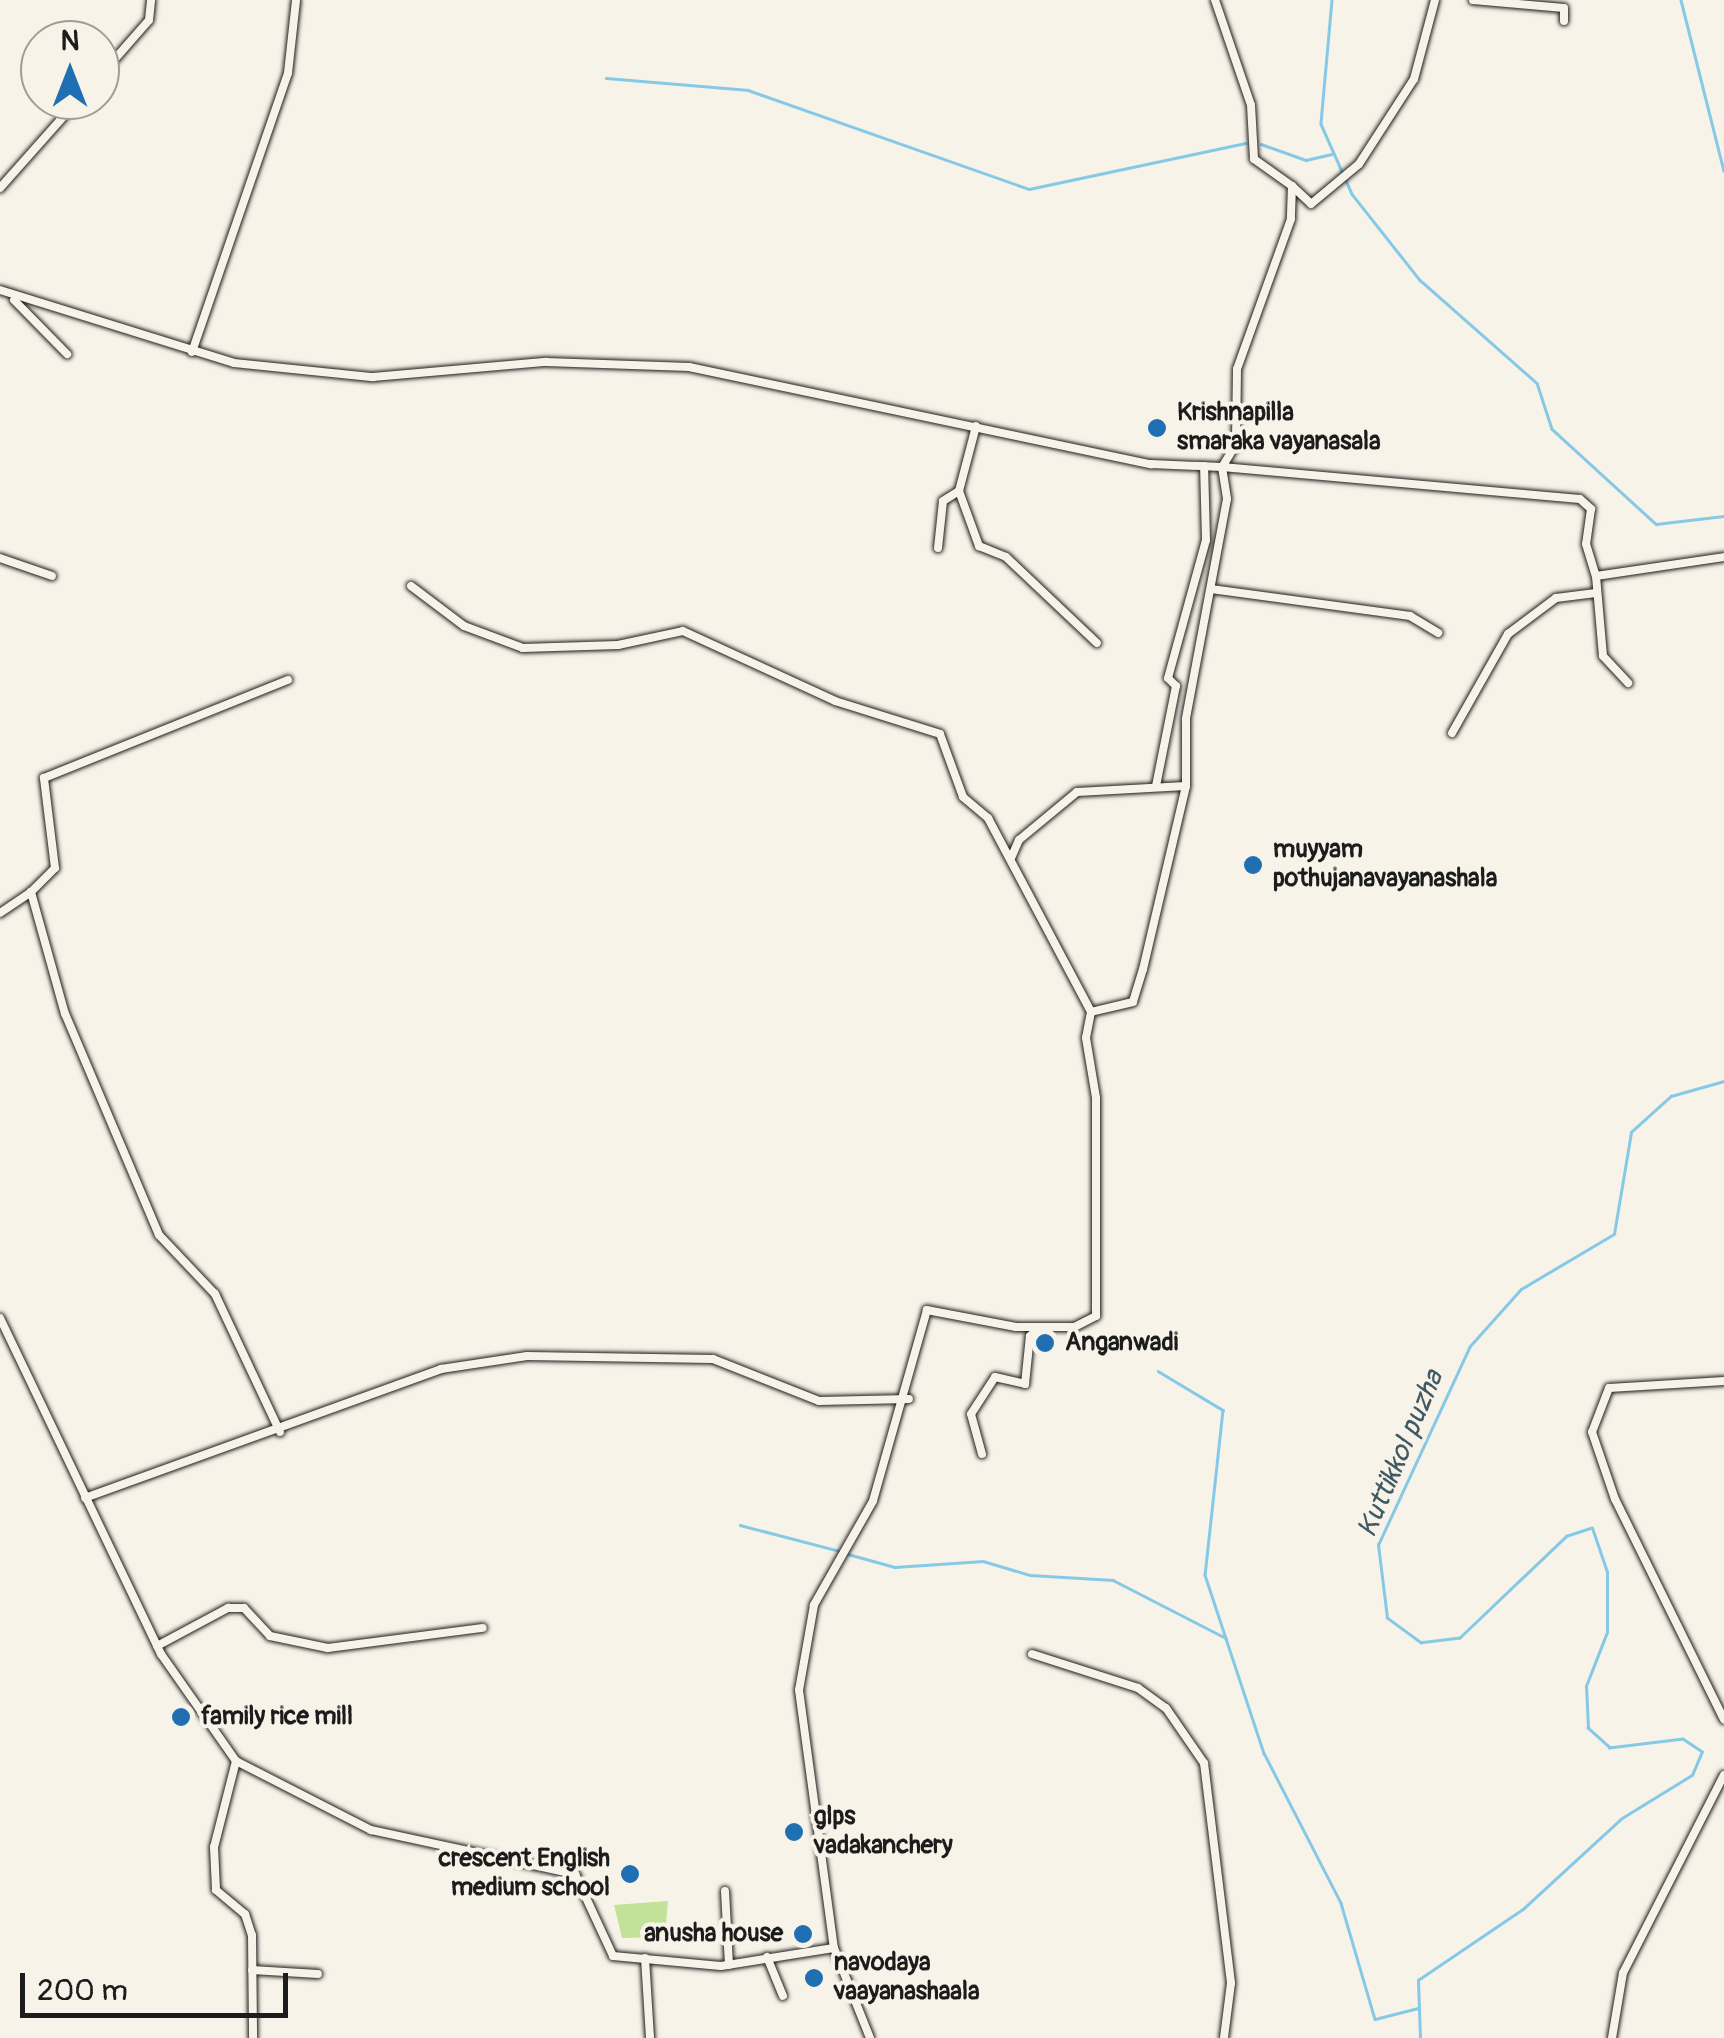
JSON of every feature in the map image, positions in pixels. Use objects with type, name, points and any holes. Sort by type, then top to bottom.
[{"type":"street","points":[[120,53],[149,20],[151,0]]},
{"type":"street","points":[[192,352],[288,73],[296,0]]},
{"type":"street","points":[[1215,0],[1251,105],[1254,159],[1311,204],[1359,164],[1414,79],[1435,0]]},
{"type":"street","points":[[1473,0],[1564,8],[1564,20]]},
{"type":"street","points":[[0,188],[60,120]]},
{"type":"street","points":[[1091,1012],[1132,1002],[1186,786],[1186,719],[1227,499],[1222,467],[1236,444],[1237,369],[1291,219],[1292,186]]},
{"type":"street","points":[[0,290],[67,354]]},
{"type":"street","points":[[10,297],[192,352],[373,377],[546,362],[689,367],[1151,464],[1580,499],[1591,509],[1586,544],[1596,576],[1603,656],[1628,683]]},
{"type":"street","points":[[976,426],[959,492],[979,546],[1006,557],[1097,643]]},
{"type":"street","points":[[1156,786],[1176,686],[1168,678],[1206,540],[1204,466]]},
{"type":"street","points":[[938,548],[943,500],[959,492]]},
{"type":"street","points":[[1596,576],[1724,557]]},
{"type":"street","points":[[0,558],[52,576]]},
{"type":"street","points":[[411,586],[464,626],[523,648],[618,645],[683,631],[835,702],[940,734],[963,797],[1011,860],[1091,1012],[1096,1316],[1040,1327],[927,1310],[908,1399],[841,1558],[814,1605],[800,1690],[834,1948],[870,2038]]},
{"type":"street","points":[[1210,589],[1410,616],[1438,633]]},
{"type":"street","points":[[1452,733],[1508,634],[1556,598],[1596,593]]},
{"type":"street","points":[[0,913],[55,868],[44,778],[288,680]]},
{"type":"street","points":[[1011,860],[1020,840],[1076,792],[1186,786]]},
{"type":"street","points":[[30,892],[65,1014],[158,1234],[215,1294],[280,1432]]},
{"type":"street","points":[[0,1318],[157,1646],[236,1760],[371,1830],[575,1874],[613,1956],[728,1965],[834,1948]]},
{"type":"street","points":[[982,1454],[971,1414],[995,1378],[1025,1384],[1030,1336],[1040,1327]]},
{"type":"street","points":[[85,1498],[280,1432],[441,1369],[527,1356],[713,1359],[819,1402],[908,1399]]},
{"type":"street","points":[[1724,1380],[1608,1388],[1592,1432],[1615,1499],[1724,1720]]},
{"type":"street","points":[[157,1646],[228,1608],[244,1608],[270,1636],[328,1648],[483,1628]]},
{"type":"street","points":[[1032,1654],[1138,1688],[1166,1708],[1204,1763],[1231,1983],[1224,2038]]},
{"type":"street","points":[[236,1760],[214,1846],[216,1890],[246,1914],[253,2038]]},
{"type":"street","points":[[1612,2038],[1623,1973],[1724,1775]]},
{"type":"street","points":[[724,1891],[728,1965]]},
{"type":"street","points":[[767,1957],[783,1996]]},
{"type":"street","points":[[644,1958],[650,2038]]},
{"type":"street","points":[[252,1970],[318,1974]]},
{"type":"green space","points":[[668,1901],[665,1937],[622,1938],[614,1905]]},
{"type":"waterway","points":[[1332,0],[1321,124],[1352,194],[1420,280],[1537,383],[1552,429],[1656,524],[1724,516]]},
{"type":"waterway","points":[[1681,0],[1724,171]]},
{"type":"waterway","points":[[606,78],[748,90],[1029,189],[1245,143]]},
{"type":"waterway","points":[[1261,144],[1306,160],[1332,154]]},
{"type":"waterway","name":"Kuttikkol puzha","points":[[1420,2038],[1418,1980],[1523,1909],[1622,1818],[1692,1775],[1702,1752],[1683,1739],[1610,1748],[1588,1728],[1586,1686],[1607,1632],[1607,1572],[1592,1528],[1567,1536],[1460,1638],[1421,1643],[1387,1618],[1378,1545],[1470,1346],[1521,1289],[1614,1234],[1631,1132],[1671,1096],[1724,1081]]},
{"type":"waterway","points":[[1158,1371],[1223,1410],[1205,1575],[1264,1753],[1341,1903],[1375,2019],[1418,2008]]},
{"type":"waterway","points":[[740,1525],[840,1551]]},
{"type":"waterway","points":[[848,1554],[895,1567],[983,1561],[1030,1575],[1113,1580],[1226,1638]]},
{"type":"place","name":"Krishnapilla smaraka vayanasala","points":[[1157,428]]},
{"type":"place","name":"muyyam pothujanavayanashala","points":[[1253,865]]},
{"type":"place","name":"Anganwadi","points":[[1045,1343]]},
{"type":"place","name":"family rice mill","points":[[181,1717]]},
{"type":"place","name":"glps vadakanchery","points":[[794,1832]]},
{"type":"place","name":"crescent English medium school","points":[[630,1874]]},
{"type":"place","name":"anusha house","points":[[803,1934]]},
{"type":"place","name":"navodaya vaayanashaala","points":[[814,1978]]}]
